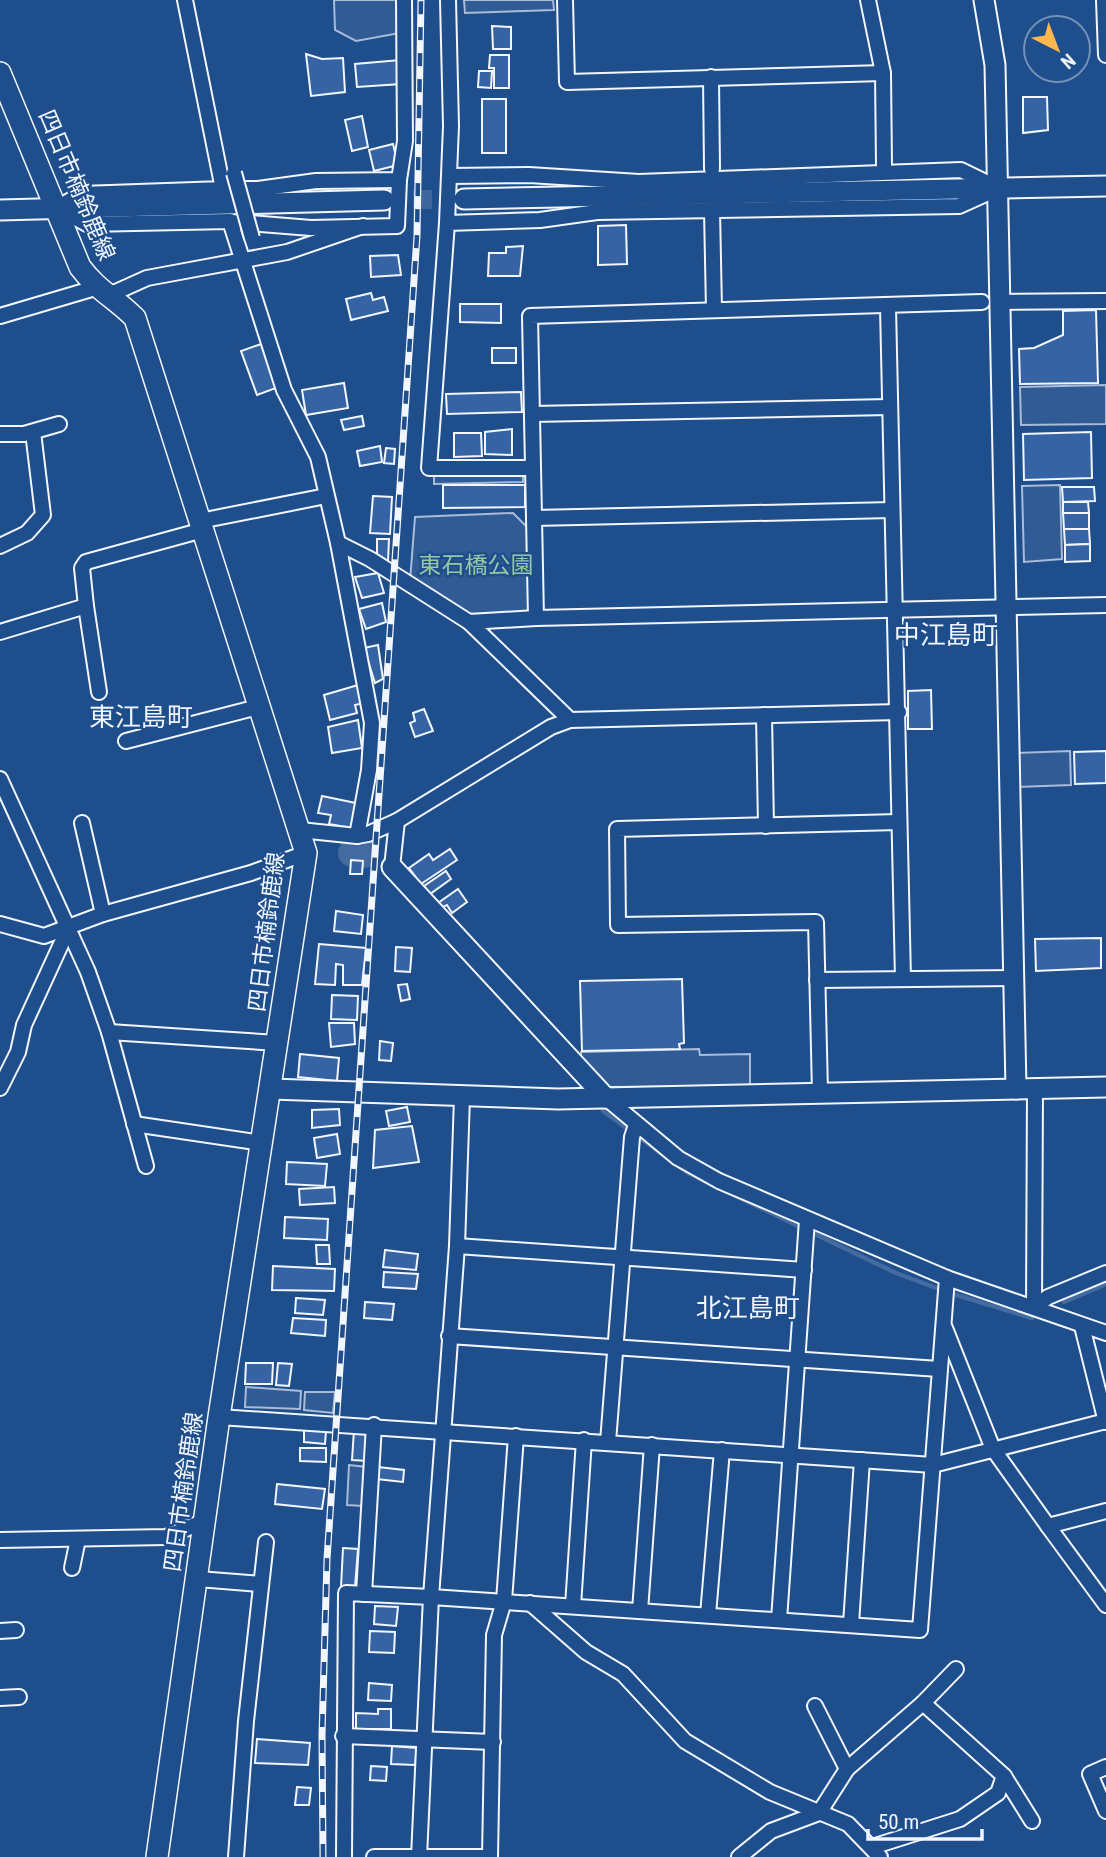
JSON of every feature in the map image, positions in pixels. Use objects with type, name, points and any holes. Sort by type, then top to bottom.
[{"type":"main road","name":"四日市楠鈴鹿線","points":[[0,73],[79,267],[101,292],[119,302],[135,317],[306,853],[219,1417],[157,1857]]},
{"type":"street","points":[[185,0],[223,189]]},
{"type":"street","points":[[57,208],[87,224],[230,221],[311,228],[397,226],[399,180],[405,141],[404,0]]},
{"type":"street","points":[[448,0],[450,176],[429,468],[532,468]]},
{"type":"street","points":[[565,0],[567,82],[883,73]]},
{"type":"street","points":[[868,0],[883,73],[884,166]]},
{"type":"street","points":[[984,0],[995,65],[998,188],[991,302],[1007,609],[1014,978],[1025,1088],[1034,1307]]},
{"type":"street","points":[[1104,0],[1106,55]]},
{"type":"street","points":[[711,77],[712,169]]},
{"type":"street","points":[[450,176],[528,175],[639,182],[961,170],[998,188]]},
{"type":"street","points":[[234,173],[253,238]]},
{"type":"street","points":[[57,208],[80,194],[258,189],[316,181],[399,180]]},
{"type":"street","points":[[464,199],[1106,186]]},
{"type":"street","points":[[447,223],[540,220],[597,212],[959,206],[998,188]]},
{"type":"street","points":[[0,210],[384,200]]},
{"type":"street","points":[[712,210],[714,310]]},
{"type":"street","points":[[230,221],[284,390],[312,443],[338,543],[372,723],[369,770],[357,836]]},
{"type":"street","points":[[0,316],[147,278],[245,262],[316,245],[363,226]]},
{"type":"street","points":[[536,618],[530,316],[888,307],[891,304],[1106,301]]},
{"type":"street","points":[[888,307],[903,979]]},
{"type":"street","points":[[532,414],[890,407]]},
{"type":"street","points":[[0,434],[33,432],[59,424]]},
{"type":"street","points":[[0,546],[27,533],[43,515],[33,432]]},
{"type":"street","points":[[99,692],[82,568],[86,562],[202,525],[326,496]]},
{"type":"street","points":[[534,518],[892,510]]},
{"type":"street","points":[[338,543],[370,559],[469,622],[570,720]]},
{"type":"street","points":[[469,622],[536,618],[1106,605]]},
{"type":"street","points":[[0,632],[86,606]]},
{"type":"street","points":[[126,741],[258,707]]},
{"type":"street","points":[[300,830],[357,836],[397,821],[551,727],[570,720],[899,712]]},
{"type":"street","points":[[764,715],[766,826]]},
{"type":"street","points":[[0,779],[65,928],[88,972],[109,1032],[145,1166]]},
{"type":"street","points":[[397,821],[392,867],[634,1131],[719,1181],[946,1286],[1034,1307],[1106,1333]]},
{"type":"street","points":[[820,1093],[816,922],[618,925],[617,829],[899,822]]},
{"type":"street","points":[[82,823],[103,914]]},
{"type":"street","points":[[0,924],[34,936],[56,933],[103,914],[251,873],[306,853]]},
{"type":"street","points":[[0,1088],[18,1052],[24,1025],[63,940],[65,928]]},
{"type":"street","points":[[817,980],[1014,978]]},
{"type":"street","points":[[109,1032],[278,1043]]},
{"type":"street","points":[[271,1089],[462,1097],[606,1098],[1106,1087]]},
{"type":"street","points":[[419,1856],[442,1431],[457,1245],[462,1097]]},
{"type":"street","points":[[134,1124],[262,1143]]},
{"type":"street","points":[[608,1442],[621,1257],[634,1131]]},
{"type":"street","points":[[779,1620],[807,1220]]},
{"type":"street","points":[[457,1245],[804,1270]]},
{"type":"street","points":[[1034,1307],[1048,1297],[1106,1273]]},
{"type":"street","points":[[344,1857],[346,1593],[504,1601],[920,1630],[946,1286]]},
{"type":"street","points":[[944,1323],[993,1449],[1106,1605]]},
{"type":"street","points":[[219,1417],[933,1465],[1106,1421],[1082,1326]]},
{"type":"street","points":[[449,1336],[939,1369]]},
{"type":"street","points":[[364,1594],[374,1426]]},
{"type":"street","points":[[374,1857],[490,1857],[494,1635],[504,1601],[516,1436]]},
{"type":"street","points":[[573,1606],[583,1440]]},
{"type":"street","points":[[640,1611],[652,1446]]},
{"type":"street","points":[[708,1615],[722,1450]]},
{"type":"street","points":[[851,1625],[862,1460]]},
{"type":"street","points":[[1048,1526],[1106,1511]]},
{"type":"street","points":[[0,1540],[166,1537],[205,1521]]},
{"type":"street","points":[[72,1568],[78,1539]]},
{"type":"street","points":[[236,1857],[246,1721],[266,1542]]},
{"type":"street","points":[[198,1579],[261,1584]]},
{"type":"street","points":[[530,1603],[586,1652],[623,1674],[685,1741],[770,1792],[848,1824],[876,1852],[960,1819],[998,1793],[1004,1776]]},
{"type":"street","points":[[0,1631],[16,1630]]},
{"type":"street","points":[[739,1857],[771,1831],[819,1813],[847,1769],[923,1703],[956,1669]]},
{"type":"street","points":[[0,1698],[19,1697]]},
{"type":"street","points":[[923,1703],[1004,1776],[1032,1821]]},
{"type":"street","points":[[815,1706],[831,1744],[847,1769]]},
{"type":"street","points":[[343,1736],[493,1742]]},
{"type":"street","points":[[1106,1767],[1090,1774],[1106,1811]]},
{"type":"shaded area","points":[[334,0],[399,0],[400,33],[356,41],[335,30]]},
{"type":"shaded area","points":[[464,0],[553,0],[554,10],[465,13]]},
{"type":"shaded area","points":[[1106,385],[1106,424],[1021,425],[1020,387]]},
{"type":"shaded area","points":[[434,473],[523,474],[523,482],[434,484]]},
{"type":"shaded area","points":[[1060,485],[1062,559],[1024,562],[1022,486]]},
{"type":"shaded area","name":"東石橋公園","points":[[513,513],[527,527],[530,608],[524,613],[461,614],[410,581],[415,517]]},
{"type":"shaded area","points":[[1070,751],[1071,785],[1017,787],[1016,753]]},
{"type":"shaded area","points":[[699,1049],[700,1055],[750,1054],[750,1086],[607,1087],[581,1060],[581,1052]]},
{"type":"shaded area","points":[[246,1387],[301,1391],[300,1409],[245,1407]]},
{"type":"shaded area","points":[[305,1392],[335,1392],[333,1413],[304,1410]]},
{"type":"shaded area","points":[[349,1465],[367,1467],[363,1506],[347,1505]]},
{"type":"building","points":[[492,26],[511,27],[511,49],[493,49]]},
{"type":"building","points":[[306,54],[322,59],[343,58],[345,92],[311,96]]},
{"type":"building","points":[[490,55],[509,55],[509,88],[494,88],[494,68],[489,68]]},
{"type":"building","points":[[400,60],[401,84],[357,87],[355,64]]},
{"type":"building","points":[[479,71],[492,71],[491,88],[478,87]]},
{"type":"building","points":[[1023,97],[1047,97],[1048,130],[1023,133]]},
{"type":"building","points":[[482,99],[506,99],[506,153],[482,153]]},
{"type":"building","points":[[362,116],[368,147],[352,151],[345,120]]},
{"type":"building","points":[[393,144],[398,165],[374,171],[369,150]]},
{"type":"building","points":[[626,225],[627,264],[598,265],[598,226]]},
{"type":"building","points":[[523,246],[520,276],[488,276],[489,253],[506,253],[506,247]]},
{"type":"building","points":[[398,255],[401,275],[371,277],[370,256]]},
{"type":"building","points":[[371,293],[373,300],[384,297],[388,311],[351,320],[346,299]]},
{"type":"building","points":[[460,304],[501,304],[501,323],[460,322]]},
{"type":"building","points":[[1096,310],[1098,383],[1020,384],[1019,349],[1034,348],[1063,335],[1063,311]]},
{"type":"building","points":[[261,344],[276,388],[257,395],[241,351]]},
{"type":"building","points":[[492,348],[516,348],[516,363],[492,363]]},
{"type":"building","points":[[344,383],[348,408],[306,415],[302,390]]},
{"type":"building","points":[[521,392],[522,412],[447,414],[446,394]]},
{"type":"building","points":[[362,416],[364,426],[344,430],[341,420]]},
{"type":"building","points":[[512,429],[512,455],[485,454],[485,432]]},
{"type":"building","points":[[1091,432],[1092,478],[1024,480],[1023,434]]},
{"type":"building","points":[[454,433],[481,433],[482,456],[454,457]]},
{"type":"building","points":[[380,446],[382,462],[360,466],[357,451]]},
{"type":"building","points":[[386,448],[395,449],[394,464],[384,463]]},
{"type":"building","points":[[443,485],[525,485],[525,507],[443,508]]},
{"type":"building","points":[[1062,487],[1094,487],[1095,501],[1063,502]]},
{"type":"building","points":[[373,496],[392,497],[390,534],[370,533]]},
{"type":"building","points":[[1063,502],[1088,502],[1089,513],[1063,513]]},
{"type":"building","points":[[1063,513],[1089,513],[1089,529],[1064,529]]},
{"type":"building","points":[[1064,529],[1089,529],[1090,544],[1065,545]]},
{"type":"building","points":[[377,539],[389,539],[388,561],[377,554]]},
{"type":"building","points":[[1090,544],[1090,561],[1065,562],[1065,545]]},
{"type":"building","points":[[378,573],[384,593],[362,598],[355,577]]},
{"type":"building","points":[[382,603],[386,622],[366,629],[359,609]]},
{"type":"building","points":[[378,645],[383,679],[375,683],[364,648]]},
{"type":"building","points":[[358,685],[364,703],[355,705],[357,713],[330,720],[324,695]]},
{"type":"building","points":[[931,690],[932,729],[908,729],[908,691]]},
{"type":"building","points":[[424,709],[433,731],[415,737],[410,723],[415,721],[413,713]]},
{"type":"building","points":[[358,720],[362,748],[332,753],[328,727]]},
{"type":"building","points":[[1106,751],[1106,783],[1075,784],[1074,752]]},
{"type":"building","points":[[322,796],[356,803],[351,828],[329,824],[331,815],[318,813]]},
{"type":"building","points":[[450,849],[457,860],[421,884],[409,868],[429,854],[433,860]]},
{"type":"building","points":[[351,860],[363,861],[362,874],[350,874]]},
{"type":"building","points":[[446,871],[451,879],[430,894],[424,886]]},
{"type":"building","points":[[458,889],[467,902],[452,913],[447,905],[441,908],[438,903]]},
{"type":"building","points":[[336,911],[363,915],[361,934],[334,931]]},
{"type":"building","points":[[1101,938],[1101,968],[1036,971],[1035,939]]},
{"type":"building","points":[[319,944],[366,948],[362,985],[343,985],[343,965],[336,964],[335,985],[315,984]]},
{"type":"building","points":[[396,947],[412,948],[410,972],[395,971]]},
{"type":"building","points":[[682,979],[684,1043],[679,1044],[680,1049],[582,1051],[580,981]]},
{"type":"building","points":[[407,984],[410,999],[401,1001],[398,985]]},
{"type":"building","points":[[332,995],[358,996],[357,1020],[331,1019]]},
{"type":"building","points":[[329,1023],[354,1023],[355,1044],[331,1047]]},
{"type":"building","points":[[380,1041],[393,1043],[391,1061],[379,1060]]},
{"type":"building","points":[[300,1054],[339,1058],[337,1081],[298,1077]]},
{"type":"building","points":[[407,1107],[410,1122],[389,1126],[386,1111]]},
{"type":"building","points":[[339,1109],[340,1125],[312,1128],[312,1110]]},
{"type":"building","points":[[412,1126],[419,1162],[373,1168],[375,1130]]},
{"type":"building","points":[[337,1134],[340,1154],[317,1158],[314,1138]]},
{"type":"building","points":[[287,1162],[327,1164],[325,1186],[286,1184]]},
{"type":"building","points":[[334,1187],[335,1203],[300,1205],[299,1189]]},
{"type":"building","points":[[285,1217],[328,1219],[327,1240],[284,1238]]},
{"type":"building","points":[[316,1245],[329,1245],[330,1264],[317,1264]]},
{"type":"building","points":[[385,1250],[418,1254],[416,1270],[383,1267]]},
{"type":"building","points":[[273,1266],[335,1269],[334,1291],[272,1290]]},
{"type":"building","points":[[384,1272],[418,1274],[416,1289],[383,1287]]},
{"type":"building","points":[[296,1298],[325,1300],[323,1315],[295,1313]]},
{"type":"building","points":[[365,1302],[394,1304],[392,1320],[364,1318]]},
{"type":"building","points":[[293,1318],[326,1320],[325,1336],[291,1333]]},
{"type":"building","points":[[246,1363],[273,1363],[272,1384],[245,1384]]},
{"type":"building","points":[[278,1363],[292,1364],[289,1386],[276,1385]]},
{"type":"building","points":[[304,1428],[326,1431],[325,1444],[304,1442]]},
{"type":"building","points":[[354,1430],[370,1431],[368,1461],[352,1460]]},
{"type":"building","points":[[300,1448],[326,1448],[326,1462],[300,1461]]},
{"type":"building","points":[[378,1467],[404,1470],[403,1482],[377,1479]]},
{"type":"building","points":[[277,1484],[325,1489],[322,1509],[275,1504]]},
{"type":"building","points":[[343,1548],[358,1549],[355,1587],[341,1587]]},
{"type":"building","points":[[375,1606],[398,1607],[396,1626],[374,1624]]},
{"type":"building","points":[[370,1631],[395,1632],[394,1653],[369,1652]]},
{"type":"building","points":[[369,1683],[392,1685],[391,1701],[368,1700]]},
{"type":"building","points":[[378,1709],[391,1709],[391,1729],[356,1729],[356,1713],[378,1714]]},
{"type":"building","points":[[257,1739],[310,1743],[308,1765],[255,1763]]},
{"type":"building","points":[[392,1746],[417,1748],[415,1765],[391,1764]]},
{"type":"building","points":[[371,1766],[387,1767],[386,1781],[370,1780]]},
{"type":"building","points":[[297,1787],[311,1788],[309,1805],[295,1805]]},
{"type":"waterway","points":[[352,853],[359,851],[364,854]]},
{"type":"waterway","points":[[603,1111],[688,1173],[896,1273],[942,1290]]},
{"type":"waterway","points":[[1064,1302],[1106,1284]]},
{"type":"waterway","points":[[950,1293],[1032,1318]]},
{"type":"tunnel","points":[[384,200],[464,199]]},
{"type":"railway","points":[[323,1857],[322,1735],[327,1559],[417,236],[421,0]]},
{"type":"district","name":"中江島町","points":[[946,635]]},
{"type":"district","name":"東江島町","points":[[141,717]]},
{"type":"district","name":"北江島町","points":[[748,1308]]}]
